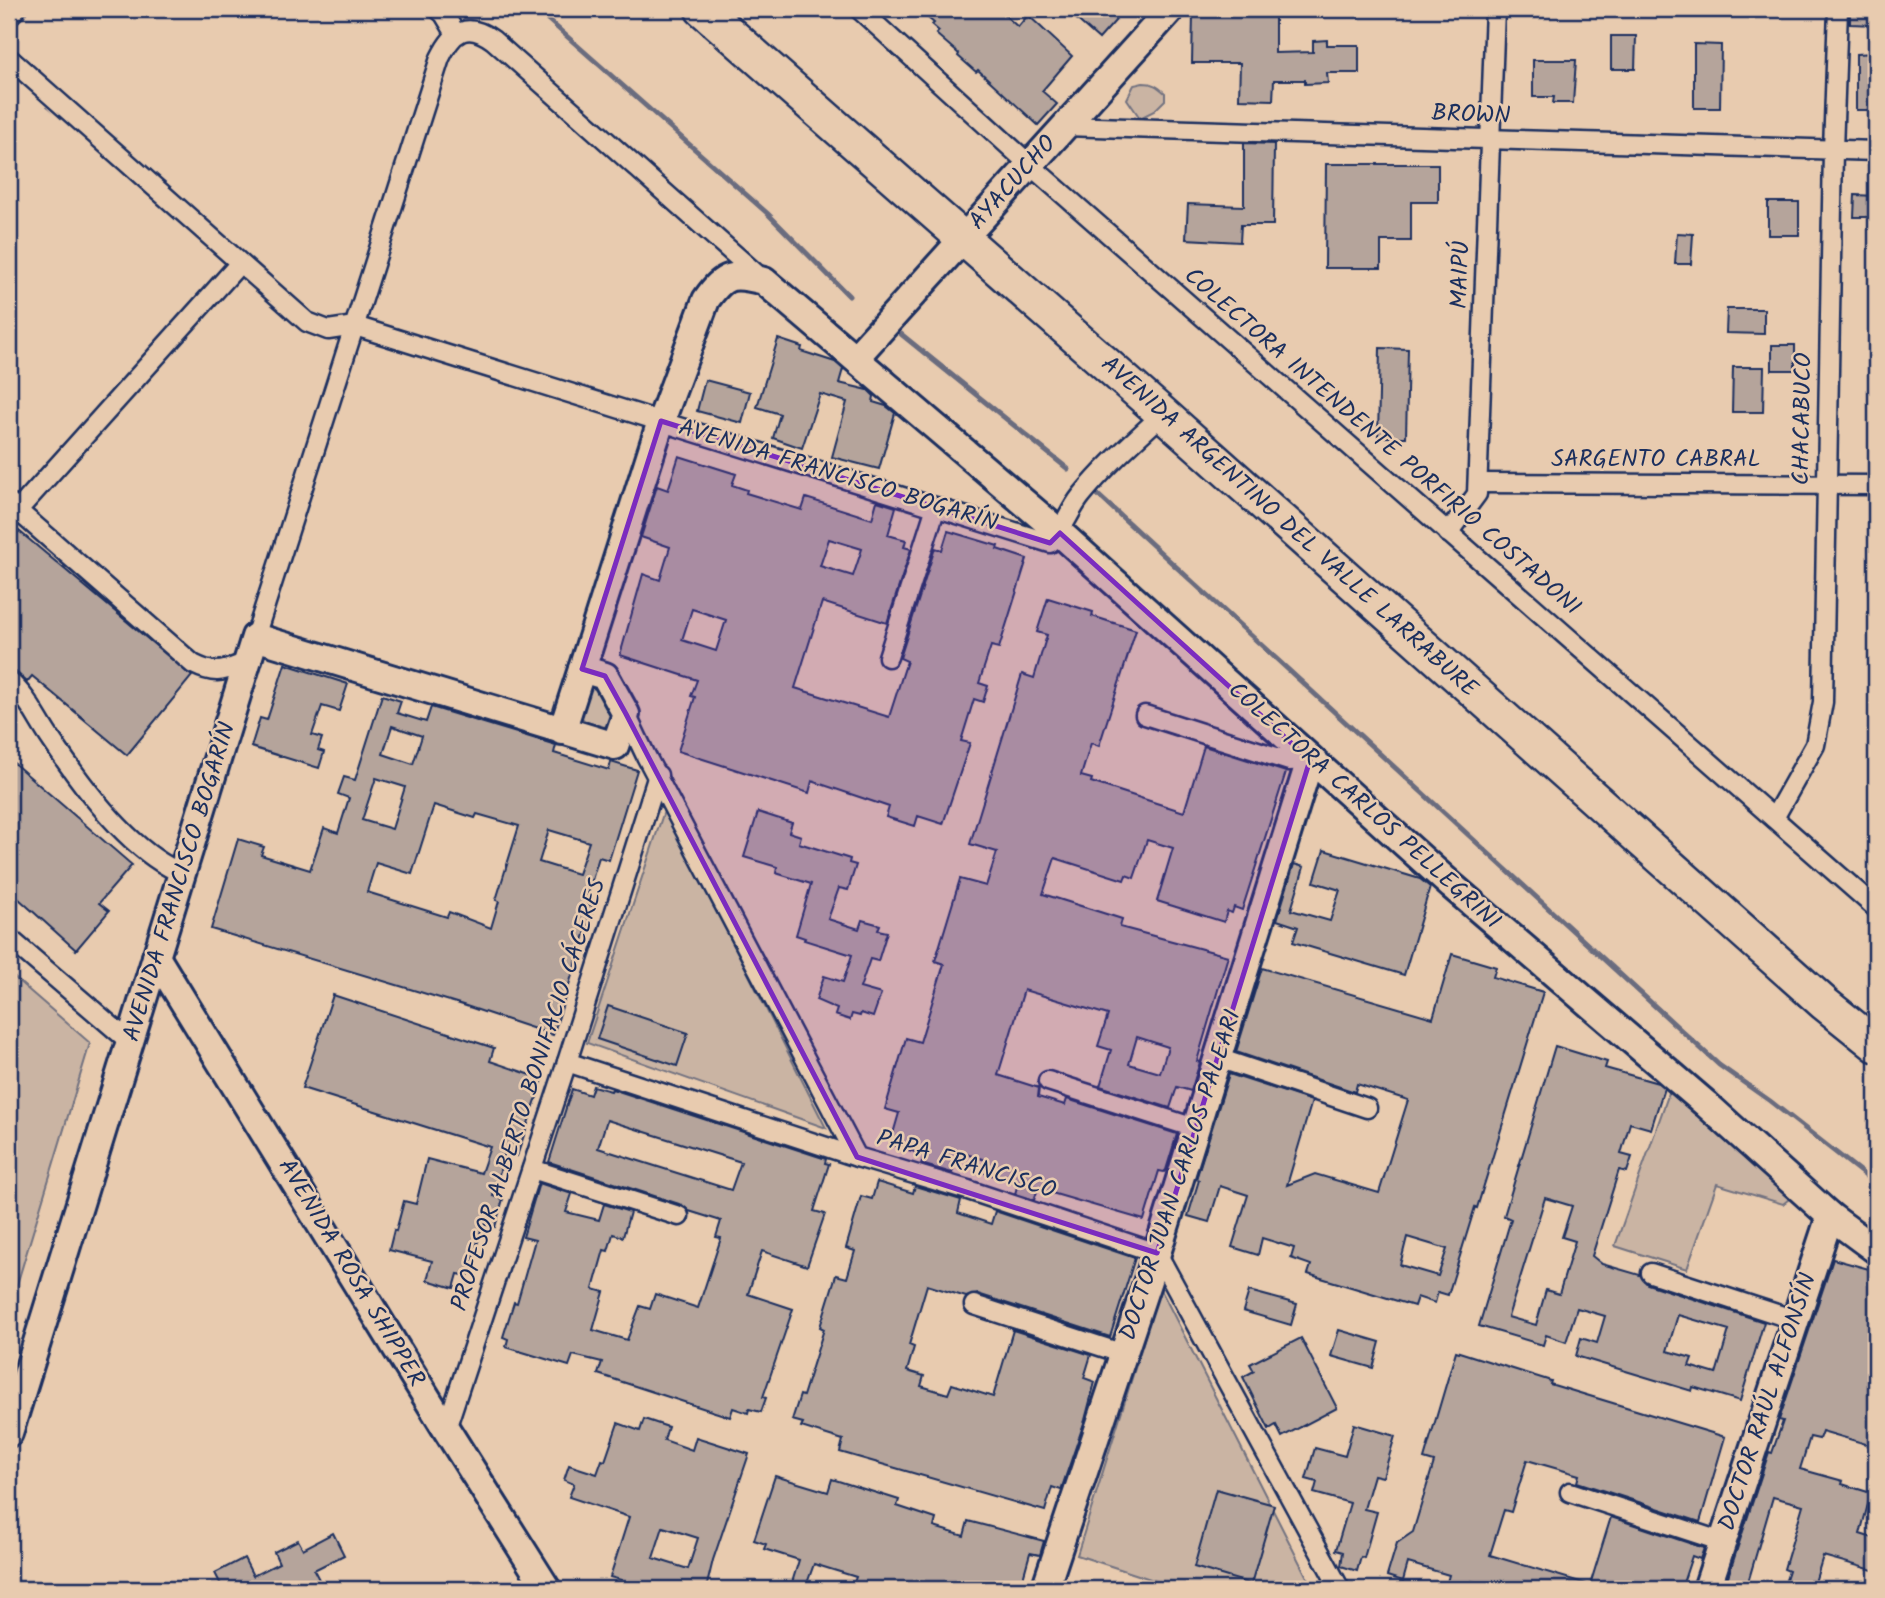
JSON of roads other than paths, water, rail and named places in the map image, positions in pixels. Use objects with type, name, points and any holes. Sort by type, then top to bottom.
[{"type":"highway","name":"AVENIDA ARGENTINO DEL VALLE LARRABURE","points":[[702,9],[1163,414],[1825,1004],[1876,1045]]},
{"type":"street","points":[[9,16],[16,9]]},
{"type":"street","points":[[438,9],[456,34]]},
{"type":"street","name":"COLECTORA INTENDENTE PORFIRIO COSTADONI","points":[[859,9],[1030,164],[1876,908]]},
{"type":"street","name":"AYACUCHO","points":[[855,358],[1171,9]]},
{"type":"street","name":"MAIPÚ","points":[[1448,533],[1477,494],[1478,484],[1495,9]]},
{"type":"street","name":"CHACABUCO","points":[[1774,818],[1815,745],[1822,702],[1838,9]]},
{"type":"street","points":[[646,755],[255,637],[440,58],[456,34],[468,29],[483,33],[493,40],[764,281]]},
{"type":"street","points":[[9,58],[307,322],[328,330],[355,326],[661,421],[706,300],[715,287],[728,276],[745,276],[764,281]]},
{"type":"street","name":"BROWN","points":[[1065,126],[1876,151]]},
{"type":"street","points":[[240,263],[12,511],[193,664],[209,672],[225,670],[247,662]]},
{"type":"street","name":"COLECTORA CARLOS PELLEGRINI","points":[[764,281],[1060,533],[1452,886],[1706,1104],[1830,1216],[1876,1250]]},
{"type":"street","points":[[1060,533],[1078,500],[1101,471],[1163,414]]},
{"type":"street","name":"AVENIDA FRANCISCO BOGARÍN","points":[[562,731],[661,421],[1050,543],[1060,533]]},
{"type":"street","name":"SARGENTO CABRAL","points":[[1478,484],[1876,485]]},
{"type":"street","points":[[888,657],[936,507]]},
{"type":"street","name":"AVENIDA FRANCISCO BOGARÍN","points":[[9,1433],[16,1380],[130,1042],[255,637]]},
{"type":"street","points":[[582,669],[605,676],[626,714],[615,746]]},
{"type":"street","points":[[9,681],[29,702],[51,740],[124,834],[163,866],[182,873]]},
{"type":"street","name":"PAPA FRANCISCO","points":[[626,714],[857,1157],[968,1190],[1157,1253]]},
{"type":"street","points":[[1145,715],[1289,761],[1310,760]]},
{"type":"street","name":"DOCTOR JUAN CARLOS PALEARI","points":[[1045,1589],[1157,1253],[1310,760]]},
{"type":"street","name":"PROFESOR ALBERTO BONIFACIO CÁCERES","points":[[446,1429],[658,775]]},
{"type":"street","points":[[9,939],[130,1042]]},
{"type":"street","name":"AVENIDA ROSA SHIPPER","points":[[156,957],[547,1589]]},
{"type":"street","points":[[1218,1058],[1367,1108]]},
{"type":"street","points":[[567,1062],[857,1157]]},
{"type":"street","points":[[1048,1081],[1195,1128]]},
{"type":"street","points":[[532,1169],[679,1216]]},
{"type":"street","name":"DOCTOR RAÚL ALFONSÍN","points":[[1707,1589],[1830,1216]]},
{"type":"street","points":[[1157,1253],[1340,1589]]},
{"type":"street","points":[[1651,1273],[1795,1320]]},
{"type":"street","points":[[974,1305],[1124,1354]]},
{"type":"street","points":[[1570,1492],[1723,1542]]},
{"type":"waterway","points":[[536,9],[767,213],[849,296]]},
{"type":"waterway","points":[[901,334],[1068,469]]},
{"type":"waterway","points":[[1098,495],[1719,1065],[1770,1101],[1876,1184]]}]
